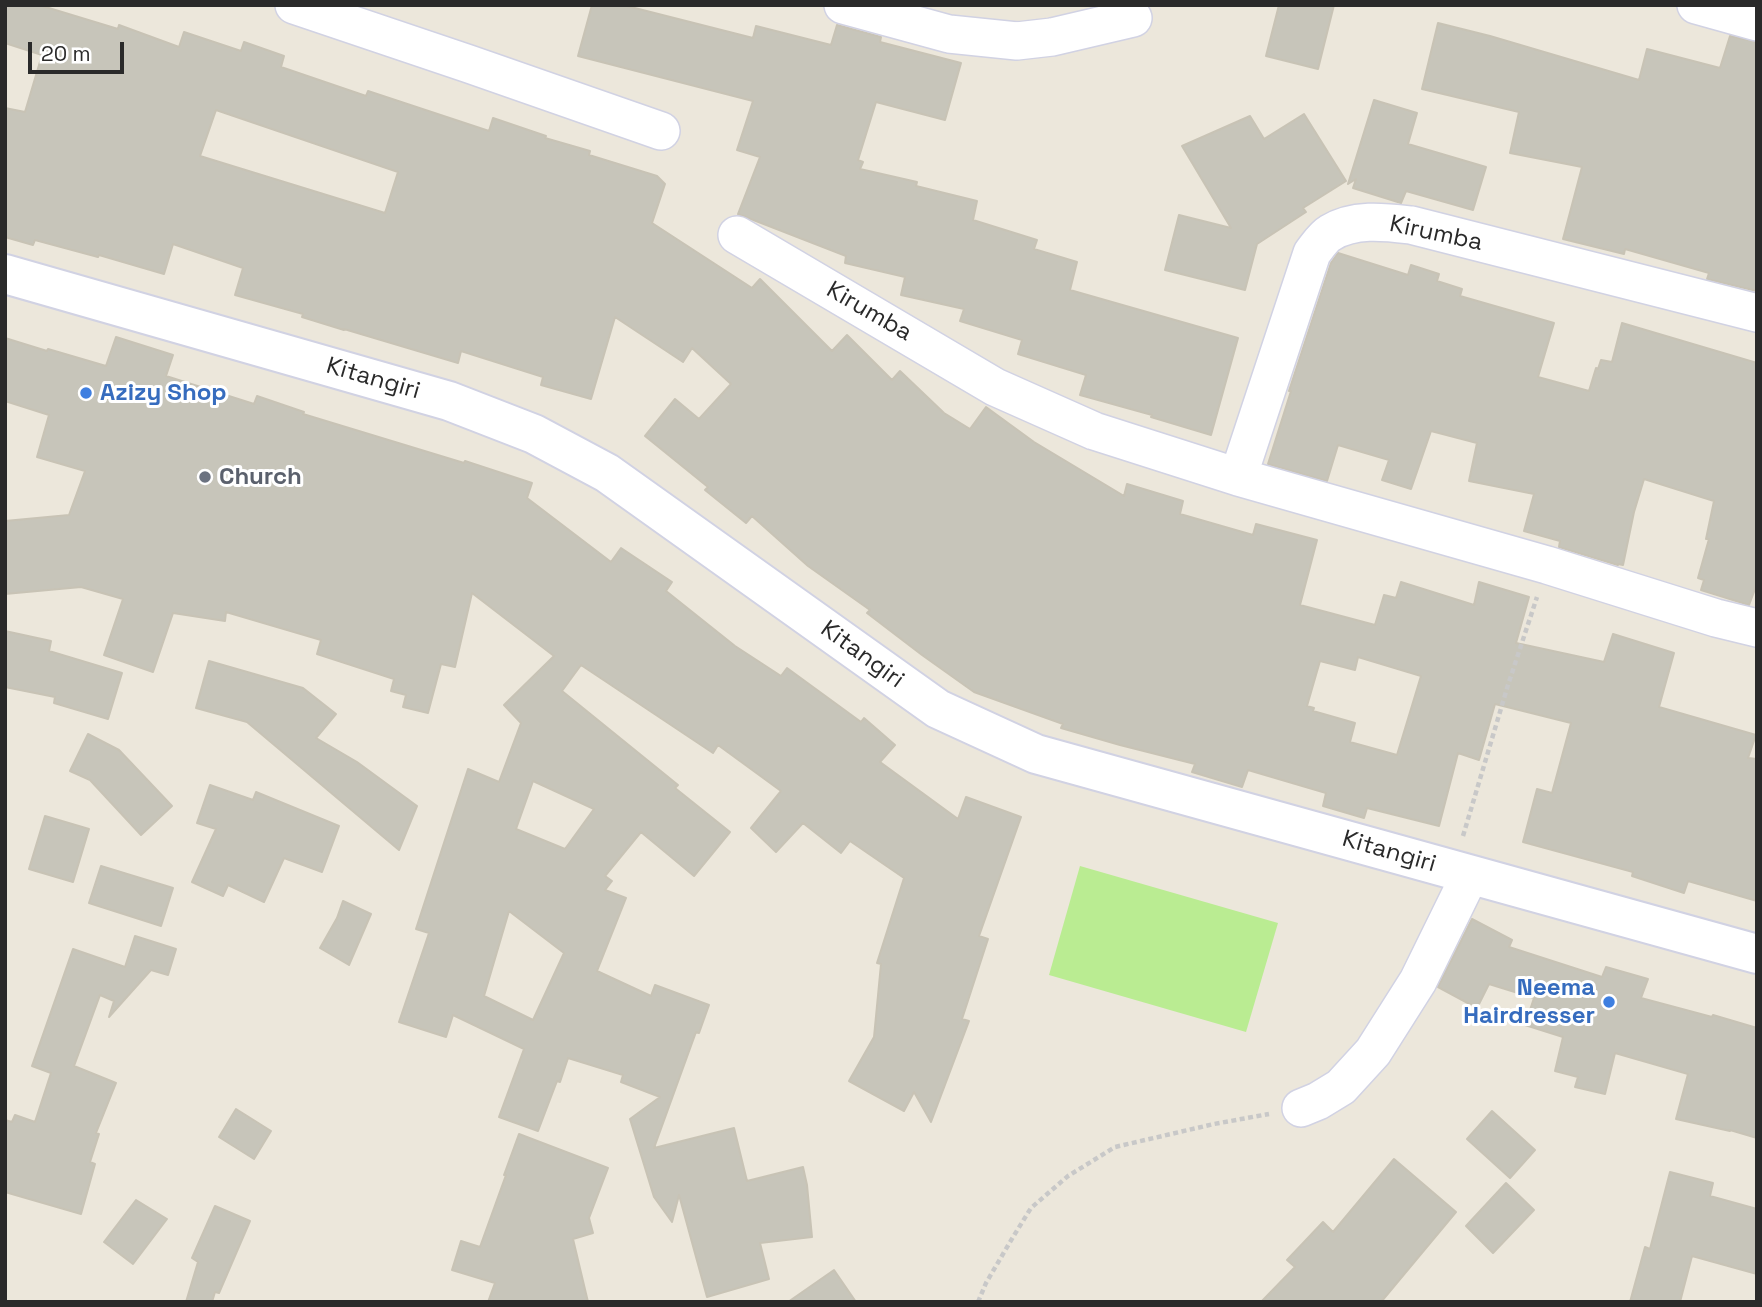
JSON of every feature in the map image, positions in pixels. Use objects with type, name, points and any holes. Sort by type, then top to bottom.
[{"type":"main road","name":"Kitangiri","points":[[5,274],[449,401],[534,434],[607,473],[938,709],[1036,754],[1757,954]]},
{"type":"street","points":[[294,5],[661,131]]},
{"type":"street","points":[[843,5],[949,34],[1017,41],[1052,37],[1133,18]]},
{"type":"street","points":[[1696,5],[1757,22]]},
{"type":"street","name":"Kirumba","points":[[1238,477],[1312,253],[1328,234],[1348,225],[1380,222],[1411,225],[1757,313]]},
{"type":"street","name":"Kirumba","points":[[737,235],[995,387],[1094,431],[1238,477],[1757,628]]},
{"type":"street","points":[[1301,1108],[1341,1087],[1373,1052],[1418,981],[1461,873]]},
{"type":"path","points":[[1461,873],[1508,685],[1547,565]]},
{"type":"path","points":[[978,1302],[986,1283],[1031,1208],[1068,1176],[1115,1147],[1214,1124],[1301,1108]]},
{"type":"green space","points":[[1080,866],[1278,923],[1246,1032],[1049,975]]},
{"type":"building","points":[[5,5],[39,5],[118,29],[119,25],[179,47],[184,32],[241,51],[244,42],[284,56],[281,67],[366,96],[368,91],[489,131],[493,118],[546,136],[545,138],[590,151],[589,155],[657,176],[665,184],[652,223],[752,288],[760,279],[832,351],[847,335],[892,380],[900,371],[944,413],[970,429],[986,407],[1034,442],[1124,496],[1127,484],[1183,501],[1180,514],[1253,535],[1256,524],[1317,540],[1300,605],[1375,625],[1384,595],[1396,598],[1401,582],[1474,605],[1479,582],[1529,597],[1516,643],[1604,662],[1613,634],[1674,653],[1659,707],[1756,735],[1748,758],[1757,759],[1757,901],[1688,881],[1684,893],[1632,876],[1633,872],[1523,842],[1537,789],[1552,793],[1571,723],[1495,704],[1479,760],[1458,753],[1439,826],[1367,808],[1364,818],[1323,806],[1326,793],[1248,770],[1242,787],[1192,772],[1195,764],[1061,728],[1063,724],[974,692],[867,613],[870,610],[808,566],[752,516],[746,523],[705,490],[708,487],[645,436],[675,399],[699,419],[731,384],[692,348],[683,362],[615,317],[591,399],[541,385],[543,377],[461,351],[458,363],[235,295],[243,268],[173,244],[164,274],[35,240],[33,245],[5,237],[5,108],[25,112],[42,55],[5,43]],"holes":[[[216,110],[398,172],[385,213],[200,156]],[[1358,657],[1421,676],[1397,755],[1350,742],[1355,723],[1313,711],[1314,708],[1307,706],[1320,661],[1355,670]]]},
{"type":"building","points":[[592,5],[623,5],[753,38],[756,26],[831,45],[837,25],[881,37],[880,42],[961,63],[945,120],[876,102],[858,160],[863,162],[860,169],[917,182],[916,186],[977,201],[973,220],[1037,240],[1034,249],[1077,262],[1070,290],[1238,338],[1211,435],[1080,395],[1086,375],[1018,354],[1022,340],[960,321],[964,309],[901,295],[905,277],[845,263],[846,256],[738,214],[760,157],[737,150],[753,101],[578,56]]},
{"type":"building","points":[[1279,5],[1334,5],[1318,69],[1266,56]]},
{"type":"building","points":[[1438,23],[1639,80],[1647,49],[1720,68],[1730,36],[1757,42],[1757,291],[1707,279],[1709,273],[1625,249],[1624,254],[1563,239],[1582,167],[1510,153],[1519,112],[1422,89]]},
{"type":"building","points":[[1374,100],[1417,113],[1408,144],[1486,167],[1473,210],[1406,191],[1401,203],[1353,188],[1356,179],[1348,184]]},
{"type":"building","points":[[1304,114],[1346,181],[1303,208],[1306,212],[1257,244],[1245,290],[1165,270],[1179,215],[1231,228],[1182,146],[1250,116],[1264,139]]},
{"type":"building","points":[[1338,253],[1408,275],[1411,265],[1439,274],[1437,281],[1462,289],[1460,296],[1554,323],[1538,377],[1589,391],[1601,360],[1612,362],[1622,323],[1757,363],[1757,584],[1749,605],[1701,590],[1704,580],[1698,578],[1709,539],[1706,539],[1714,501],[1644,479],[1623,565],[1618,565],[1559,547],[1560,541],[1524,531],[1534,494],[1469,481],[1477,443],[1431,431],[1411,489],[1382,480],[1389,460],[1338,445],[1327,481],[1268,464],[1331,263]]},
{"type":"building","points":[[116,337],[173,355],[166,376],[254,404],[257,396],[304,412],[303,414],[532,483],[527,498],[611,562],[621,548],[672,582],[666,591],[735,646],[781,676],[787,668],[861,722],[864,718],[895,745],[880,762],[958,819],[966,797],[1021,817],[979,936],[988,939],[962,1019],[969,1021],[931,1122],[914,1092],[904,1111],[849,1081],[874,1037],[881,964],[877,963],[904,878],[850,841],[841,853],[803,823],[776,852],[751,828],[781,791],[718,745],[713,753],[581,665],[562,691],[678,785],[675,788],[730,832],[694,876],[641,832],[605,876],[612,881],[605,890],[626,898],[597,971],[651,996],[655,985],[709,1005],[699,1033],[696,1032],[654,1148],[734,1128],[747,1181],[803,1167],[812,1237],[760,1243],[769,1279],[707,1297],[679,1195],[672,1222],[654,1197],[630,1119],[660,1097],[621,1082],[623,1075],[568,1058],[538,1131],[499,1117],[524,1049],[453,1015],[446,1037],[399,1022],[429,933],[416,929],[468,769],[499,782],[521,723],[504,705],[554,656],[472,593],[455,667],[441,664],[428,713],[403,707],[406,695],[391,691],[394,679],[317,654],[321,640],[226,612],[225,621],[173,613],[153,672],[104,655],[123,599],[81,587],[5,594],[5,521],[69,515],[85,471],[37,457],[49,415],[5,401],[5,338],[106,366]],"holes":[[[533,781],[594,809],[565,849],[516,829]],[[509,911],[564,953],[533,1020],[484,996]]]},
{"type":"building","points":[[5,631],[51,641],[49,651],[122,673],[108,719],[54,703],[55,697],[5,687]]},
{"type":"building","points":[[209,661],[303,688],[336,714],[316,738],[357,762],[417,806],[399,850],[247,722],[196,708]]},
{"type":"building","points":[[88,734],[119,750],[172,806],[141,835],[90,780],[70,771]]},
{"type":"building","points":[[210,785],[253,800],[256,792],[339,826],[322,872],[284,858],[264,902],[228,885],[223,896],[192,882],[216,829],[197,823]]},
{"type":"building","points":[[45,816],[89,829],[73,882],[29,869]]},
{"type":"building","points":[[101,866],[173,888],[161,926],[89,903]]},
{"type":"building","points":[[343,901],[371,914],[349,965],[320,948]]},
{"type":"building","points":[[1472,919],[1512,940],[1509,947],[1602,977],[1606,967],[1648,979],[1641,998],[1757,1028],[1757,1138],[1676,1119],[1688,1074],[1615,1053],[1605,1094],[1575,1087],[1578,1077],[1555,1071],[1563,1037],[1525,1025],[1534,998],[1489,984],[1477,1008],[1438,987]]},
{"type":"building","points":[[135,936],[176,949],[168,975],[151,970],[109,1017],[114,1001],[100,995],[74,1066],[116,1083],[96,1133],[99,1134],[90,1162],[95,1164],[81,1214],[5,1192],[5,1120],[12,1122],[15,1115],[35,1122],[51,1073],[32,1066],[73,949],[125,967]]},
{"type":"building","points":[[236,1109],[271,1131],[254,1159],[219,1137]]},
{"type":"building","points":[[1492,1111],[1535,1150],[1510,1178],[1467,1139]]},
{"type":"building","points":[[519,1134],[608,1168],[589,1218],[593,1233],[573,1239],[588,1302],[488,1302],[495,1283],[452,1270],[461,1241],[480,1247]]},
{"type":"building","points":[[1394,1159],[1456,1212],[1381,1302],[1261,1302],[1295,1267],[1287,1260],[1323,1222],[1333,1232]]},
{"type":"building","points":[[1670,1172],[1713,1183],[1710,1196],[1757,1209],[1757,1274],[1692,1256],[1680,1302],[1630,1302],[1645,1247],[1650,1249]]},
{"type":"building","points":[[1506,1183],[1534,1210],[1493,1253],[1466,1226]]},
{"type":"building","points":[[136,1200],[167,1219],[133,1264],[104,1242]]},
{"type":"building","points":[[215,1206],[250,1221],[219,1293],[215,1292],[212,1302],[186,1302],[198,1262],[192,1258]]},
{"type":"building","points":[[834,1270],[856,1302],[788,1302]]},
{"type":"place","name":"Azizy Shop","points":[[86,393]]},
{"type":"place","name":"Church","points":[[205,477]]},
{"type":"place","name":"Neema Hairdresser","points":[[1609,1002]]}]
